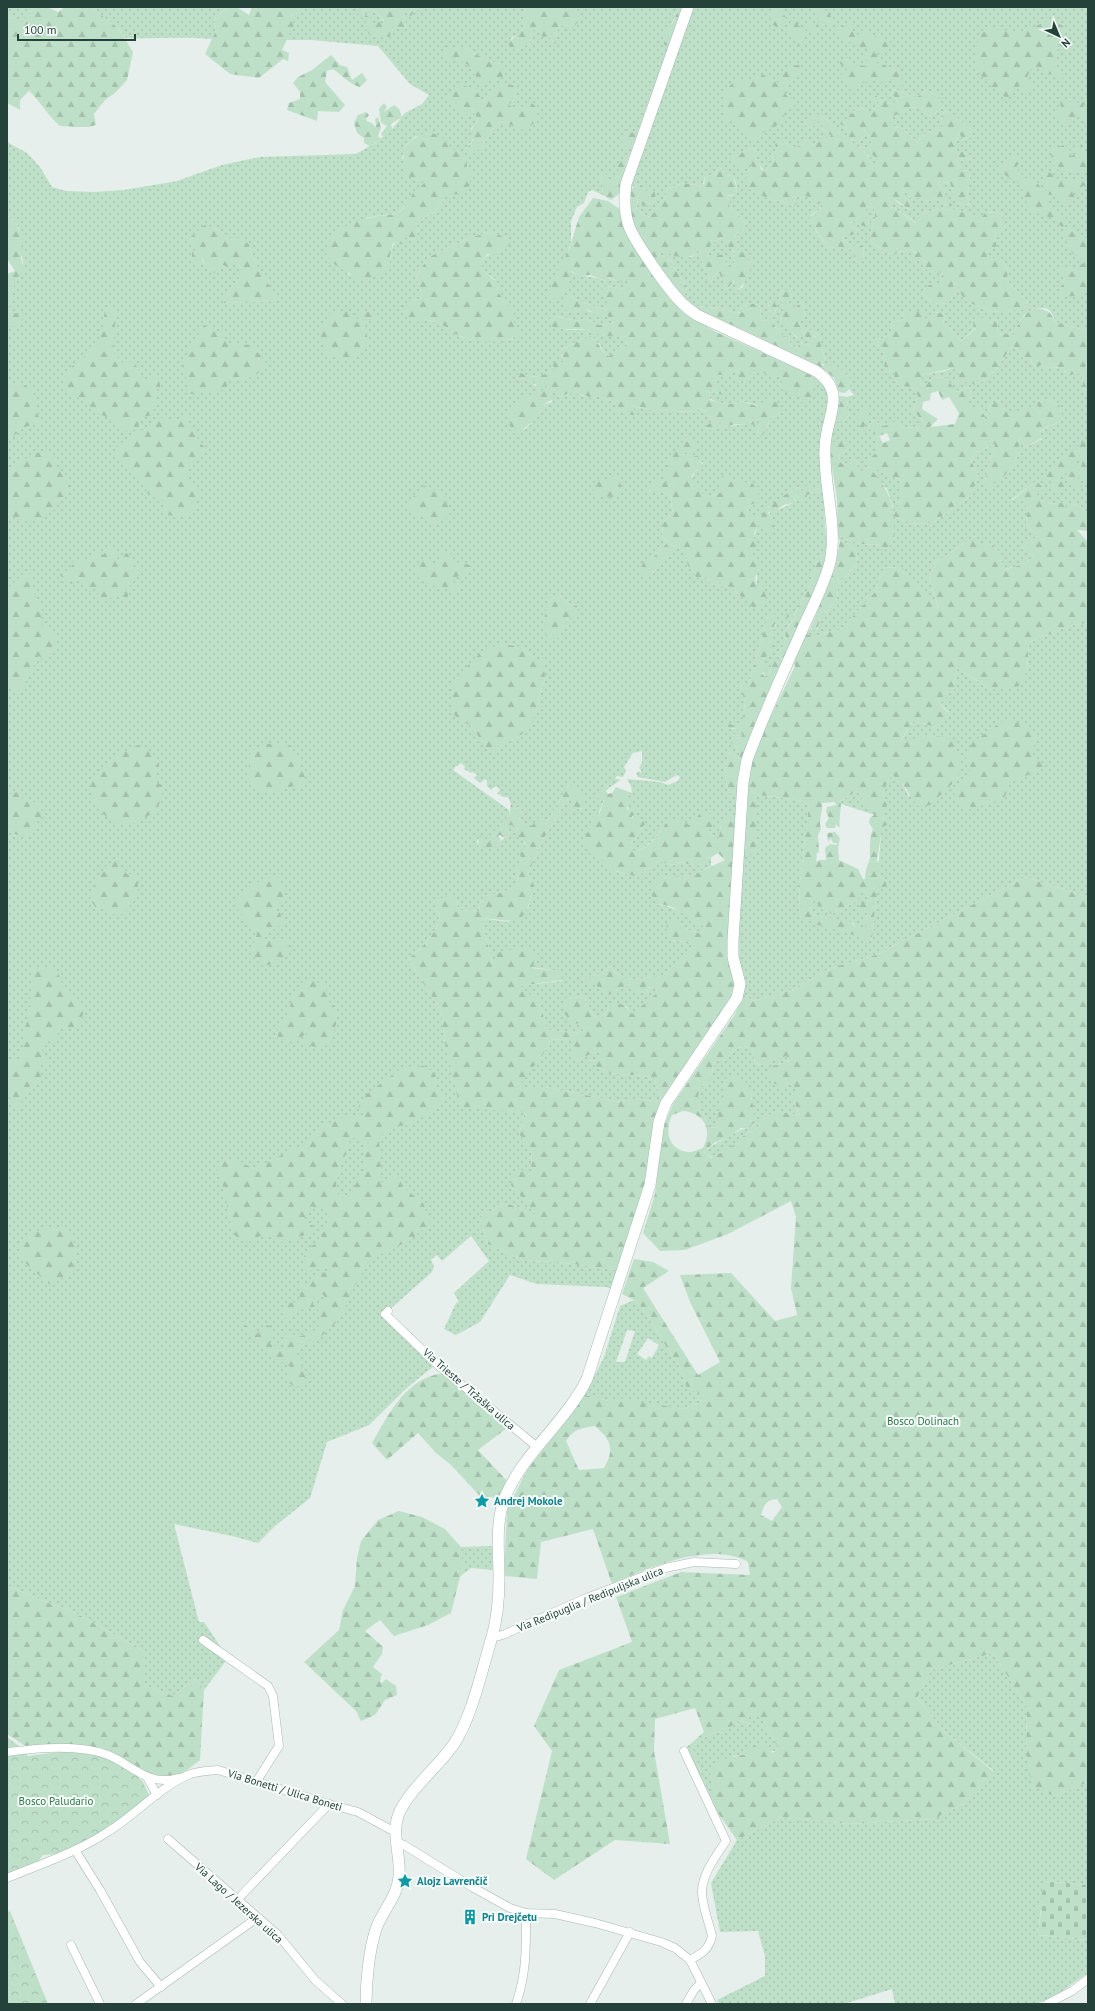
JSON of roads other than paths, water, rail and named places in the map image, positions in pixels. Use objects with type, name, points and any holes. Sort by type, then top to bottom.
[{"type":"street","points":[[366,2004],[373,1938],[380,1919],[393,1897],[400,1876],[396,1837],[399,1816],[404,1804],[443,1759],[464,1724],[492,1635],[499,1581],[498,1529],[505,1496],[536,1446],[568,1411],[580,1394],[587,1379],[650,1185],[659,1122],[666,1102],[733,1006],[740,990],[739,978],[733,957],[733,940],[741,809],[746,760],[824,579],[830,561],[832,542],[824,458],[826,435],[834,396],[832,387],[826,378],[816,371],[697,315],[683,305],[641,247],[630,229],[626,214],[624,198],[626,184],[688,7]]},
{"type":"street","name":"Via Trieste / Tržaška ulica","points":[[386,1313],[439,1366],[536,1446]]},
{"type":"street","name":"Via Redipuglia / Redipuljska ulica","points":[[492,1635],[499,1636],[505,1634],[584,1599],[665,1568],[694,1562],[736,1564]]},
{"type":"street","points":[[203,1640],[268,1686],[273,1696],[279,1746],[256,1782]]},
{"type":"street","points":[[7,1752],[30,1749],[81,1749],[108,1755],[147,1777],[169,1780],[189,1775]]},
{"type":"street","points":[[684,1751],[726,1840],[707,1873],[703,1884],[702,1894],[712,1936],[710,1943],[705,1951],[690,1960],[712,2004]]},
{"type":"street","name":"Via Bonetti / Ulica Boneti","points":[[7,1878],[75,1850],[109,1832],[157,1795],[189,1775],[218,1770],[358,1812],[396,1837],[404,1845],[498,1902],[526,1912],[555,1914],[630,1932],[668,1945],[690,1960]]},
{"type":"street","points":[[147,1777],[157,1795]]},
{"type":"street","points":[[236,1901],[329,1804]]},
{"type":"street","name":"Via Lago / Jezerska ulica","points":[[168,1839],[236,1901],[278,1935],[315,1980],[342,2004]]},
{"type":"street","points":[[75,1850],[100,1890],[140,1962],[161,1987]]},
{"type":"street","points":[[516,2004],[523,1984],[526,1964],[526,1912]]},
{"type":"street","points":[[136,2004],[257,1918]]},
{"type":"street","points":[[590,2004],[630,1932]]},
{"type":"street","points":[[71,1945],[100,2004]]},
{"type":"street","points":[[1047,2004],[1072,1991],[1088,1980]]},
{"type":"street","points":[[686,2004],[694,1990],[701,1983]]},
{"type":"place","name":"Andrej Mokole","points":[[482,1501]]},
{"type":"place","name":"Alojz Lavrenčič","points":[[405,1881]]},
{"type":"place","name":"Pri Drejčetu","points":[[470,1917]]},
{"type":"park label","name":"Bosco Dolinach","points":[[923,1421]]},
{"type":"park label","name":"Bosco Paludario","points":[[56,1801]]}]
